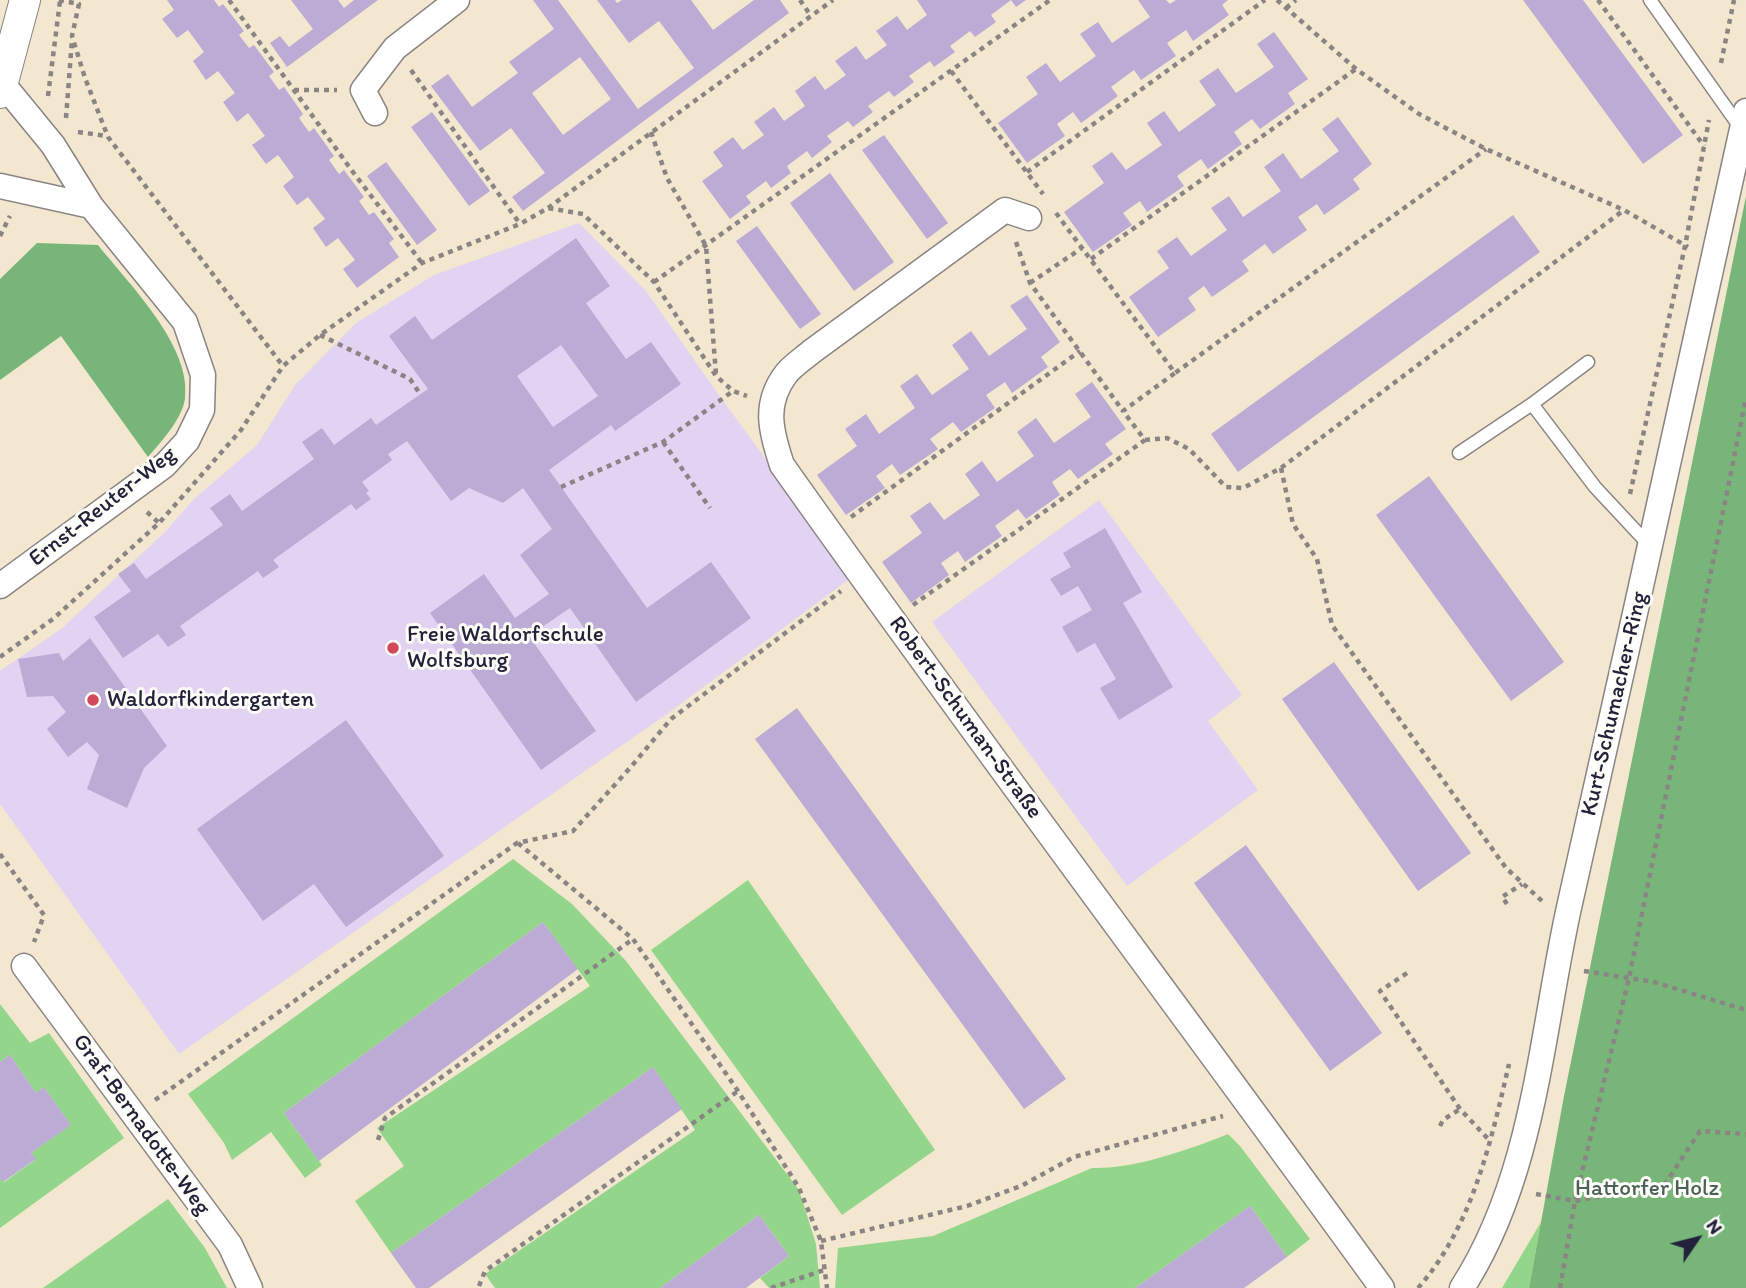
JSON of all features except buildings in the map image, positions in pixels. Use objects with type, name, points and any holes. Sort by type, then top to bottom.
[{"type":"street","points":[[1,86],[25,0]]},
{"type":"street","points":[[375,113],[363,90],[395,48],[457,0]]},
{"type":"street","name":"Ernst-Reuter-Weg","points":[[0,586],[165,465],[187,441],[202,410],[203,375],[185,322],[91,206],[53,145],[1,86]]},
{"type":"street","name":"Kurt-Schumacher-Ring","points":[[1462,1288],[1481,1259],[1526,1133],[1556,966],[1744,121]]},
{"type":"street","points":[[0,186],[91,206]]},
{"type":"street","points":[[771,404],[786,374],[811,352],[1004,210],[1029,218]]},
{"type":"street","name":"Robert-Schuman-Straße","points":[[771,404],[772,434],[782,464],[1382,1288]]},
{"type":"street","name":"Graf-Bernadotte-Weg","points":[[24,966],[230,1245],[250,1288]]},
{"type":"lane","points":[[1650,0],[1715,92],[1744,121]]},
{"type":"lane","points":[[1459,453],[1588,362]]},
{"type":"lane","points":[[1532,404],[1595,487],[1650,547]]},
{"type":"path","points":[[59,0],[79,2],[72,36],[108,137],[283,366]]},
{"type":"path","points":[[800,0],[811,16]]},
{"type":"path","points":[[0,657],[53,619],[159,523],[241,430],[283,366],[320,335],[422,263],[520,224],[548,208],[833,0]]},
{"type":"path","points":[[654,282],[1050,0]]},
{"type":"path","points":[[1027,172],[1265,0]]},
{"type":"path","points":[[1277,0],[1356,69],[1419,114],[1486,149],[1624,210],[1685,246],[1715,254]]},
{"type":"path","points":[[1286,8],[1296,0]]},
{"type":"path","points":[[1598,0],[1704,146]]},
{"type":"path","points":[[1625,520],[1685,246],[1734,0]]},
{"type":"path","points":[[233,1],[294,90],[422,263]]},
{"type":"path","points":[[395,48],[520,224]]},
{"type":"path","points":[[1091,259],[1356,69]]},
{"type":"path","points":[[951,71],[1175,373]]},
{"type":"path","points":[[294,90],[363,90]]},
{"type":"path","points":[[74,133],[84,131],[108,137]]},
{"type":"path","points":[[650,132],[667,177],[706,246],[716,376]]},
{"type":"path","points":[[1123,411],[1486,149]]},
{"type":"path","points":[[548,208],[583,214],[654,282],[716,376],[733,391],[771,404]]},
{"type":"path","points":[[893,619],[1144,440],[1167,438],[1189,449],[1226,487],[1244,488],[1281,468],[1624,210]]},
{"type":"path","points":[[1082,248],[1030,282],[1144,440]]},
{"type":"path","points":[[320,335],[410,379],[420,394]]},
{"type":"path","points":[[830,532],[1080,351]]},
{"type":"path","points":[[561,487],[663,442],[733,391]]},
{"type":"path","points":[[1560,1288],[1575,1201],[1629,978],[1746,398]]},
{"type":"path","points":[[663,442],[710,508]]},
{"type":"path","points":[[1281,468],[1293,524],[1317,559],[1332,625],[1506,868],[1545,904],[1548,890]]},
{"type":"path","points":[[134,1115],[517,843],[573,831],[671,719],[862,576]]},
{"type":"path","points":[[517,843],[633,939],[738,1091],[799,1188],[821,1241],[827,1288]]},
{"type":"path","points":[[0,854],[44,915],[24,966]]},
{"type":"path","points":[[1507,904],[1502,897],[1522,884]]},
{"type":"path","points":[[378,1140],[385,1118],[633,939]]},
{"type":"path","points":[[1556,966],[1654,982],[1746,1010]]},
{"type":"path","points":[[1407,973],[1380,991],[1460,1109],[1491,1142]]},
{"type":"path","points":[[1418,1288],[1435,1269],[1479,1178],[1491,1142],[1510,1061]]},
{"type":"path","points":[[479,1286],[485,1271],[738,1091]]},
{"type":"path","points":[[821,1241],[968,1206],[1021,1186],[1074,1157],[1252,1108]]},
{"type":"path","points":[[1440,1126],[1443,1120],[1460,1109]]},
{"type":"path","points":[[1508,1189],[1575,1201],[1665,1184],[1700,1131],[1746,1134]]},
{"type":"path","points":[[771,1288],[824,1270]]},
{"type":"shaded area","name":"Freie Waldorfschule Wolfsburg","points":[[579,223],[646,291],[852,577],[667,714],[179,1054],[0,804],[0,671],[61,629],[165,532],[194,499],[257,445],[295,385],[356,323],[434,275]]},
{"type":"shaded area","points":[[1099,500],[1242,695],[1208,721],[1258,790],[1127,886],[932,622]]},
{"type":"green space","name":"Hattorfer Holz","points":[[1746,196],[1746,1288],[1529,1288],[1564,1096]]},
{"type":"green space","points":[[37,243],[98,245],[141,296],[179,358],[185,378],[183,406],[176,422],[148,457],[61,336],[0,380],[0,279]]},
{"type":"green space","points":[[513,859],[572,904],[626,961],[799,1190],[816,1244],[820,1288],[769,1288],[760,1278],[789,1256],[759,1215],[660,1288],[495,1288],[485,1274],[695,1130],[653,1067],[391,1253],[355,1201],[404,1166],[377,1128],[590,986],[543,922],[284,1113],[322,1165],[305,1178],[271,1132],[232,1160],[224,1143],[188,1094]]},
{"type":"green space","points":[[748,880],[935,1150],[842,1215],[651,950]]},
{"type":"green space","points":[[0,1004],[30,1043],[49,1033],[124,1138],[0,1228],[0,1178],[4,1182],[35,1160],[31,1153],[70,1124],[44,1087],[36,1093],[10,1055],[0,1062]]},
{"type":"green space","points":[[1228,1134],[1310,1239],[1287,1257],[1250,1206],[1135,1288],[835,1288],[838,1248],[933,1236],[1092,1168],[1143,1162]]},
{"type":"green space","points":[[168,1199],[205,1248],[227,1288],[43,1288]]},
{"type":"green space","points":[[1541,1222],[1529,1288],[1502,1288]]},
{"type":"place","name":"Freie Waldorfschule Wolfsburg","points":[[393,648]]},
{"type":"place","name":"Waldorfkindergarten","points":[[93,700]]}]
